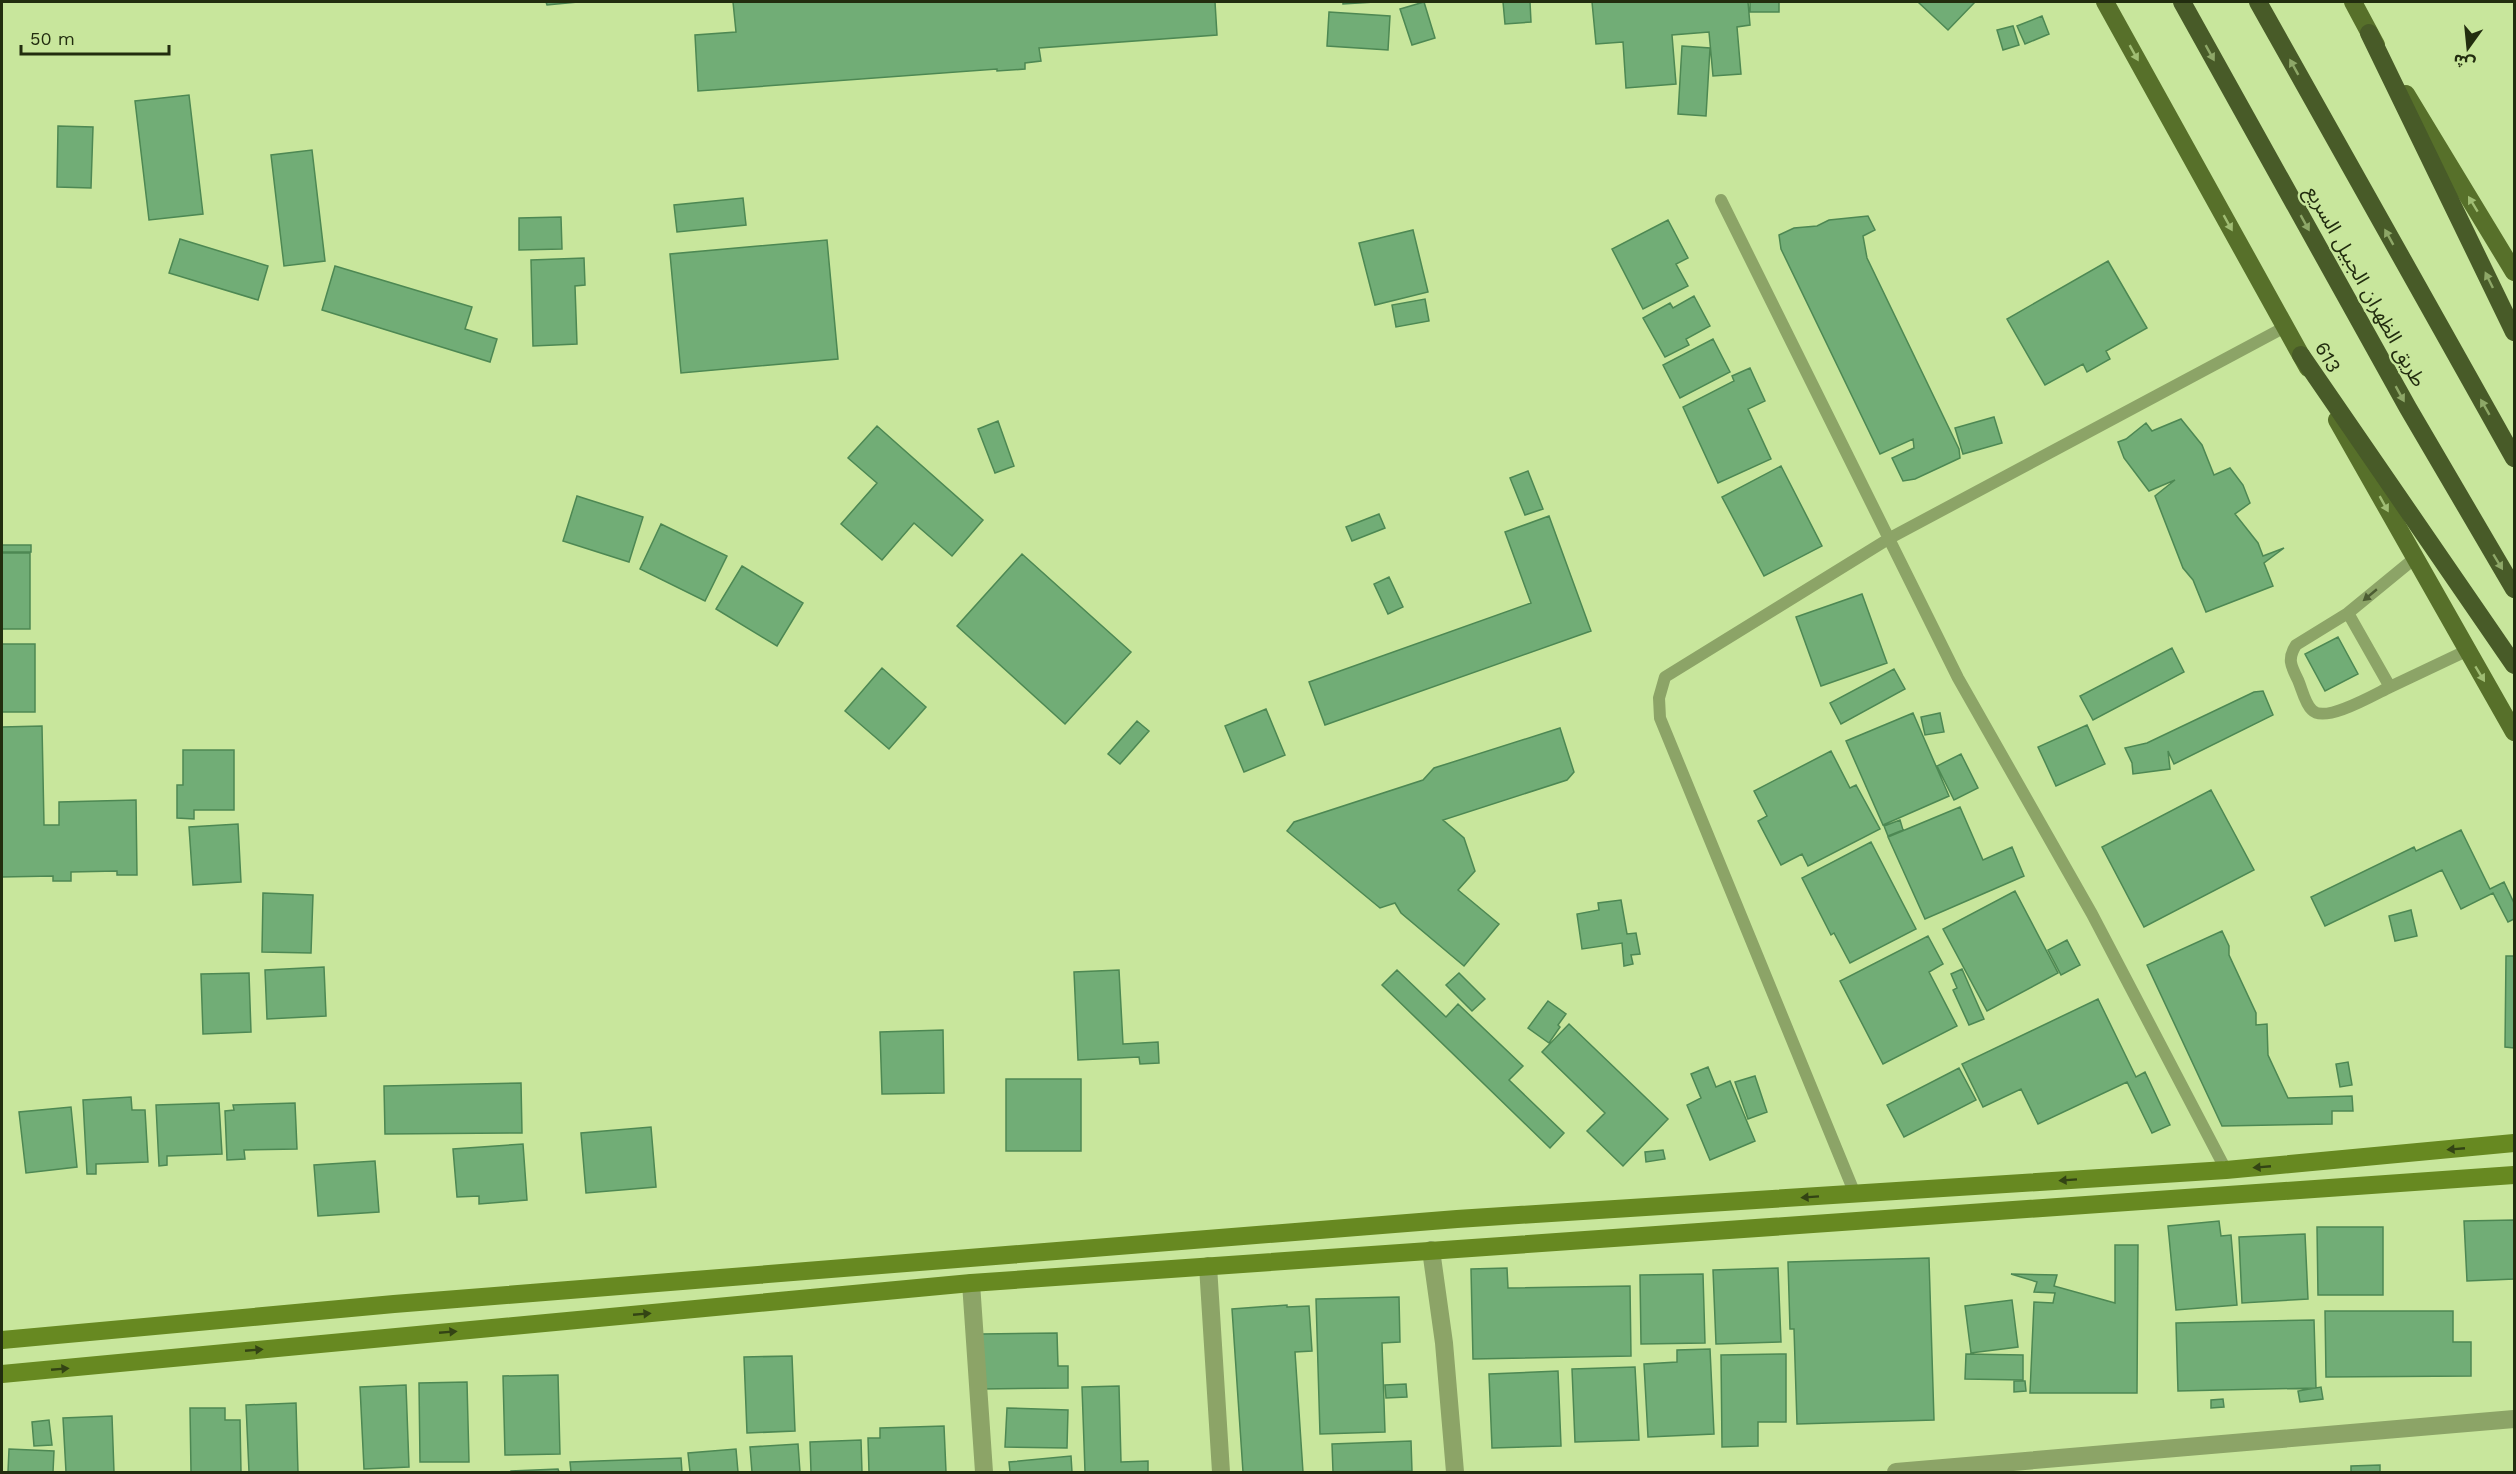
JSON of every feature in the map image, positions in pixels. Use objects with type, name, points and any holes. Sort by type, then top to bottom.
[{"type":"highway","name":"طريق الظهران الجبيل السريع","points":[[2182,2],[2408,408],[2514,590]]},
{"type":"highway","points":[[2258,2],[2514,458]]},
{"type":"highway","points":[[2369,33],[2514,332]]},
{"type":"highway","points":[[2301,355],[2514,665]]},
{"type":"main road","name":"613","points":[[2105,2],[2466,651],[2514,732]]},
{"type":"main road","points":[[2353,2],[2369,33],[2514,272]]},
{"type":"street","points":[[2,1340],[406,1303],[1433,1221],[2226,1170],[2514,1143]]},
{"type":"street","points":[[2,1374],[971,1283],[2514,1175]]},
{"type":"street","points":[[1431,1250],[1444,1343],[1455,1473]]},
{"type":"street","points":[[1208,1266],[1221,1473]]},
{"type":"street","points":[[971,1283],[984,1473]]},
{"type":"street","points":[[1896,1473],[1966,1469],[2514,1419]]},
{"type":"lane","points":[[1721,200],[1958,678],[2092,914],[2226,1170]]},
{"type":"lane","points":[[1855,1194],[1660,718],[1659,698],[1665,677],[1890,538],[2285,327]]},
{"type":"lane","points":[[2415,558],[2348,613],[2296,645],[2291,653],[2290,663],[2312,710],[2322,715],[2332,714],[2466,651]]},
{"type":"lane","points":[[2348,613],[2390,687]]},
{"type":"building","points":[[546,2],[578,2],[547,5]]},
{"type":"building","points":[[733,2],[1215,2],[1217,35],[1039,48],[1041,61],[1025,63],[1025,69],[997,71],[997,69],[698,91],[695,35],[736,32]]},
{"type":"building","points":[[1343,2],[1375,2],[1343,4]]},
{"type":"building","points":[[1424,2],[1435,38],[1412,45],[1400,9]]},
{"type":"building","points":[[1503,2],[1530,2],[1531,22],[1505,24]]},
{"type":"building","points":[[1592,2],[1748,2],[1750,25],[1737,27],[1741,74],[1713,76],[1709,32],[1672,35],[1676,84],[1626,88],[1623,42],[1596,44]]},
{"type":"building","points":[[1750,2],[1779,2],[1779,12],[1750,12]]},
{"type":"building","points":[[1918,2],[1975,2],[1948,30]]},
{"type":"building","points":[[1329,12],[1390,16],[1388,50],[1327,46]]},
{"type":"building","points":[[2042,16],[2049,34],[2025,44],[2017,26]]},
{"type":"building","points":[[2013,26],[2019,45],[2003,50],[1997,30]]},
{"type":"building","points":[[1682,46],[1710,48],[1706,116],[1678,114]]},
{"type":"building","points":[[189,95],[203,214],[149,220],[135,101]]},
{"type":"building","points":[[58,126],[93,127],[91,188],[57,187]]},
{"type":"building","points":[[312,150],[325,261],[284,266],[271,155]]},
{"type":"building","points":[[743,198],[746,225],[677,232],[674,205]]},
{"type":"building","points":[[1868,216],[1875,230],[1863,236],[1867,258],[1959,449],[1960,458],[1915,479],[1903,481],[1892,458],[1914,448],[1913,439],[1880,454],[1781,249],[1779,235],[1794,228],[1817,226],[1829,220]]},
{"type":"building","points":[[561,217],[562,249],[519,250],[519,218]]},
{"type":"building","points":[[1668,220],[1688,258],[1676,264],[1688,286],[1643,309],[1612,249]]},
{"type":"building","points":[[1413,230],[1428,292],[1375,305],[1359,243]]},
{"type":"building","points":[[180,239],[268,266],[258,300],[169,273]]},
{"type":"building","points":[[827,240],[838,359],[681,373],[670,254]]},
{"type":"building","points":[[584,258],[585,285],[575,286],[577,344],[533,346],[531,260]]},
{"type":"building","points":[[2108,261],[2147,328],[2106,351],[2110,359],[2087,372],[2083,364],[2045,385],[2007,319]]},
{"type":"building","points":[[335,266],[472,307],[465,329],[497,339],[490,362],[322,310]]},
{"type":"building","points":[[1694,296],[1710,326],[1686,339],[1689,345],[1665,357],[1643,318],[1670,303],[1673,308]]},
{"type":"building","points":[[1425,299],[1429,321],[1396,327],[1392,305]]},
{"type":"building","points":[[1713,339],[1730,372],[1680,398],[1663,365]]},
{"type":"building","points":[[1750,368],[1765,401],[1748,409],[1771,459],[1718,483],[1683,407],[1734,381],[1732,376]]},
{"type":"building","points":[[1994,417],[2002,443],[1963,454],[1955,428]]},
{"type":"building","points":[[2181,419],[2202,445],[2214,475],[2230,468],[2243,485],[2250,503],[2235,514],[2258,543],[2263,556],[2284,548],[2264,563],[2273,586],[2206,612],[2193,580],[2183,568],[2155,496],[2175,480],[2149,491],[2124,458],[2118,442],[2126,439],[2146,423],[2152,431]]},
{"type":"building","points":[[998,421],[1014,466],[995,473],[978,429]]},
{"type":"building","points":[[877,426],[983,520],[952,556],[914,523],[882,560],[841,524],[877,483],[848,458]]},
{"type":"building","points":[[1781,466],[1822,546],[1764,576],[1722,497]]},
{"type":"building","points":[[1528,471],[1543,509],[1525,515],[1510,478]]},
{"type":"building","points":[[577,496],[643,517],[629,562],[563,541]]},
{"type":"building","points":[[1379,514],[1385,528],[1352,541],[1346,527]]},
{"type":"building","points":[[1549,516],[1591,631],[1325,725],[1309,682],[1531,603],[1505,532]]},
{"type":"building","points":[[661,524],[727,556],[705,601],[640,569]]},
{"type":"building","points":[[2,545],[31,545],[31,552],[2,552]]},
{"type":"building","points":[[2,553],[30,553],[30,629],[2,629]]},
{"type":"building","points":[[1022,554],[1131,652],[1065,724],[957,626]]},
{"type":"building","points":[[742,566],[803,603],[777,646],[716,609]]},
{"type":"building","points":[[1389,577],[1403,607],[1388,614],[1374,584]]},
{"type":"building","points":[[1862,594],[1887,663],[1821,686],[1796,617]]},
{"type":"building","points":[[2338,637],[2358,674],[2325,691],[2305,654]]},
{"type":"building","points":[[2,644],[35,644],[35,712],[2,712]]},
{"type":"building","points":[[2172,648],[2184,672],[2093,720],[2080,696]]},
{"type":"building","points":[[882,668],[926,707],[889,749],[845,711]]},
{"type":"building","points":[[1894,669],[1905,689],[1841,724],[1830,703]]},
{"type":"building","points":[[2263,691],[2273,715],[2174,764],[2168,751],[2170,769],[2133,774],[2132,763],[2125,748],[2147,743],[2254,692]]},
{"type":"building","points":[[1266,709],[1285,755],[1244,772],[1225,726]]},
{"type":"building","points":[[1913,713],[1949,796],[1883,825],[1846,741]]},
{"type":"building","points":[[1940,713],[1944,732],[1925,735],[1921,717]]},
{"type":"building","points":[[1137,721],[1149,731],[1120,764],[1108,754]]},
{"type":"building","points":[[2087,725],[2105,764],[2056,786],[2038,747]]},
{"type":"building","points":[[42,726],[44,825],[59,825],[59,802],[136,800],[137,875],[117,875],[117,871],[71,872],[71,881],[53,881],[53,876],[2,877],[2,727]]},
{"type":"building","points":[[1560,728],[1574,772],[1567,780],[1443,820],[1464,838],[1475,871],[1458,890],[1499,924],[1464,966],[1401,913],[1395,903],[1380,908],[1287,831],[1294,822],[1423,780],[1434,768]]},
{"type":"building","points":[[183,750],[234,750],[234,810],[194,810],[194,819],[177,818],[177,785],[183,785]]},
{"type":"building","points":[[1831,751],[1850,788],[1856,785],[1880,829],[1808,866],[1802,854],[1781,865],[1758,821],[1767,816],[1754,791]]},
{"type":"building","points":[[1961,754],[1978,788],[1954,800],[1937,766]]},
{"type":"building","points":[[2211,790],[2254,870],[2144,927],[2102,847]]},
{"type":"building","points":[[1960,807],[1983,860],[2012,847],[2024,876],[1925,919],[1888,837]]},
{"type":"building","points":[[1900,820],[1903,830],[1888,836],[1884,826]]},
{"type":"building","points":[[238,824],[241,882],[193,885],[189,827]]},
{"type":"building","points":[[2461,830],[2490,889],[2504,882],[2514,903],[2514,919],[2508,922],[2493,893],[2461,909],[2442,870],[2325,926],[2311,897],[2414,847],[2416,851]]},
{"type":"building","points":[[1871,842],[1916,929],[1850,963],[1834,933],[1831,935],[1802,878]]},
{"type":"building","points":[[2015,891],[2058,973],[1987,1011],[1943,929]]},
{"type":"building","points":[[263,893],[313,895],[311,953],[262,952]]},
{"type":"building","points":[[1621,900],[1627,934],[1636,933],[1640,954],[1631,955],[1633,964],[1624,966],[1622,943],[1582,949],[1577,914],[1599,910],[1598,903]]},
{"type":"building","points":[[2411,910],[2417,936],[2395,941],[2389,916]]},
{"type":"building","points":[[2222,931],[2229,946],[2229,955],[2256,1013],[2256,1025],[2267,1024],[2268,1055],[2288,1098],[2352,1096],[2353,1111],[2332,1111],[2332,1124],[2222,1126],[2147,965]]},
{"type":"building","points":[[1928,936],[1943,964],[1929,972],[1957,1026],[1883,1064],[1840,981]]},
{"type":"building","points":[[2067,940],[2080,965],[2061,975],[2048,950]]},
{"type":"building","points":[[2506,956],[2514,956],[2514,1048],[2505,1047]]},
{"type":"building","points":[[324,967],[326,1016],[267,1019],[265,970]]},
{"type":"building","points":[[1962,969],[1984,1019],[1969,1025],[1953,990],[1957,988],[1951,974]]},
{"type":"building","points":[[1119,970],[1123,1044],[1158,1042],[1159,1063],[1140,1064],[1139,1057],[1078,1060],[1074,972]]},
{"type":"building","points":[[1397,970],[1446,1017],[1458,1004],[1523,1066],[1509,1080],[1564,1133],[1550,1148],[1382,985]]},
{"type":"building","points":[[249,973],[251,1032],[203,1034],[201,974]]},
{"type":"building","points":[[1459,973],[1485,999],[1472,1011],[1446,985]]},
{"type":"building","points":[[2098,999],[2136,1077],[2145,1072],[2170,1125],[2152,1133],[2127,1082],[2038,1124],[2021,1089],[1983,1107],[1962,1064]]},
{"type":"building","points":[[1548,1001],[1566,1014],[1549,1043],[1528,1028]]},
{"type":"building","points":[[1569,1024],[1668,1119],[1623,1166],[1587,1131],[1605,1113],[1542,1052]]},
{"type":"building","points":[[943,1030],[944,1093],[882,1094],[880,1032]]},
{"type":"building","points":[[2348,1062],[2352,1085],[2340,1087],[2336,1064]]},
{"type":"building","points":[[1708,1067],[1716,1087],[1730,1081],[1755,1141],[1710,1160],[1687,1105],[1701,1098],[1691,1074]]},
{"type":"building","points":[[1959,1068],[1976,1100],[1904,1137],[1887,1105]]},
{"type":"building","points":[[1755,1076],[1767,1112],[1748,1119],[1735,1082]]},
{"type":"building","points":[[1006,1079],[1081,1079],[1081,1151],[1006,1151]]},
{"type":"building","points":[[521,1083],[522,1133],[385,1134],[384,1086]]},
{"type":"building","points":[[131,1097],[132,1110],[145,1110],[148,1162],[96,1164],[96,1174],[87,1174],[83,1100]]},
{"type":"building","points":[[219,1103],[222,1154],[167,1156],[167,1165],[159,1166],[156,1105]]},
{"type":"building","points":[[295,1103],[297,1149],[244,1150],[245,1159],[227,1160],[225,1111],[234,1110],[233,1105]]},
{"type":"building","points":[[71,1107],[77,1167],[26,1173],[19,1112]]},
{"type":"building","points":[[651,1127],[656,1187],[586,1193],[581,1133]]},
{"type":"building","points":[[523,1144],[527,1200],[479,1204],[479,1196],[457,1197],[453,1149]]},
{"type":"building","points":[[1663,1150],[1665,1159],[1646,1162],[1645,1152]]},
{"type":"building","points":[[375,1161],[379,1212],[318,1216],[314,1165]]},
{"type":"building","points":[[2514,1220],[2514,1279],[2467,1281],[2464,1221]]},
{"type":"building","points":[[2219,1221],[2221,1236],[2231,1235],[2237,1305],[2176,1310],[2168,1226]]},
{"type":"building","points":[[2317,1227],[2383,1227],[2383,1295],[2318,1295]]},
{"type":"building","points":[[2305,1234],[2308,1299],[2242,1303],[2239,1237]]},
{"type":"building","points":[[2115,1245],[2138,1245],[2137,1393],[2030,1393],[2034,1302],[2053,1303],[2055,1293],[2034,1292],[2037,1282],[2011,1274],[2057,1275],[2054,1286],[2115,1303]]},
{"type":"building","points":[[1929,1258],[1934,1420],[1797,1424],[1794,1329],[1790,1329],[1788,1262]]},
{"type":"building","points":[[1507,1268],[1508,1288],[1630,1286],[1631,1356],[1473,1359],[1471,1269]]},
{"type":"building","points":[[1778,1268],[1781,1342],[1716,1344],[1713,1270]]},
{"type":"building","points":[[1703,1274],[1705,1343],[1641,1344],[1640,1275]]},
{"type":"building","points":[[1399,1297],[1400,1342],[1382,1343],[1385,1432],[1320,1434],[1316,1299]]},
{"type":"building","points":[[2012,1300],[2018,1347],[1971,1353],[1965,1306]]},
{"type":"building","points":[[1287,1305],[1287,1307],[1309,1306],[1312,1351],[1295,1352],[1303,1472],[1243,1472],[1232,1309]]},
{"type":"building","points":[[2325,1311],[2453,1311],[2453,1342],[2471,1342],[2471,1376],[2326,1377]]},
{"type":"building","points":[[2314,1320],[2316,1388],[2178,1391],[2176,1323]]},
{"type":"building","points":[[1057,1333],[1058,1366],[1068,1366],[1068,1388],[982,1389],[982,1334]]},
{"type":"building","points":[[1710,1349],[1714,1434],[1648,1437],[1644,1364],[1677,1362],[1677,1350]]},
{"type":"building","points":[[1786,1354],[1786,1422],[1758,1422],[1758,1446],[1722,1447],[1721,1355]]},
{"type":"building","points":[[1966,1354],[2023,1355],[2023,1380],[1965,1379]]},
{"type":"building","points":[[792,1356],[795,1431],[747,1433],[744,1357]]},
{"type":"building","points":[[1635,1367],[1639,1440],[1575,1442],[1572,1369]]},
{"type":"building","points":[[1558,1371],[1561,1446],[1492,1448],[1489,1374]]},
{"type":"building","points":[[558,1375],[560,1454],[505,1455],[503,1376]]},
{"type":"building","points":[[2014,1381],[2025,1381],[2026,1391],[2014,1392]]},
{"type":"building","points":[[467,1382],[469,1462],[420,1462],[419,1383]]},
{"type":"building","points":[[1406,1384],[1407,1397],[1386,1398],[1385,1385]]},
{"type":"building","points":[[406,1385],[409,1467],[364,1469],[360,1387]]},
{"type":"building","points":[[1119,1386],[1121,1462],[1148,1461],[1148,1472],[1085,1472],[1082,1387]]},
{"type":"building","points":[[2321,1387],[2323,1399],[2300,1402],[2298,1391]]},
{"type":"building","points":[[2223,1399],[2224,1407],[2211,1408],[2211,1400]]},
{"type":"building","points":[[296,1403],[298,1472],[249,1472],[246,1405]]},
{"type":"building","points":[[190,1408],[225,1408],[225,1420],[240,1420],[241,1472],[191,1472]]},
{"type":"building","points":[[1007,1408],[1068,1410],[1067,1448],[1005,1447]]},
{"type":"building","points":[[112,1416],[114,1472],[66,1472],[63,1418]]},
{"type":"building","points":[[49,1420],[52,1445],[34,1446],[32,1422]]},
{"type":"building","points":[[944,1426],[946,1472],[869,1472],[868,1438],[880,1438],[880,1428]]},
{"type":"building","points":[[861,1440],[862,1472],[811,1472],[810,1442]]},
{"type":"building","points":[[1411,1441],[1412,1471],[1333,1472],[1332,1444]]},
{"type":"building","points":[[798,1444],[800,1472],[752,1472],[750,1447]]},
{"type":"building","points":[[9,1449],[54,1451],[53,1472],[8,1472]]},
{"type":"building","points":[[736,1449],[738,1472],[690,1472],[688,1453]]},
{"type":"building","points":[[1071,1456],[1072,1472],[1010,1472],[1009,1462]]},
{"type":"building","points":[[681,1458],[682,1472],[571,1472],[570,1462]]},
{"type":"building","points":[[2380,1465],[2380,1472],[2351,1472],[2351,1466]]},
{"type":"building","points":[[558,1469],[559,1472],[511,1472],[511,1471]]}]
